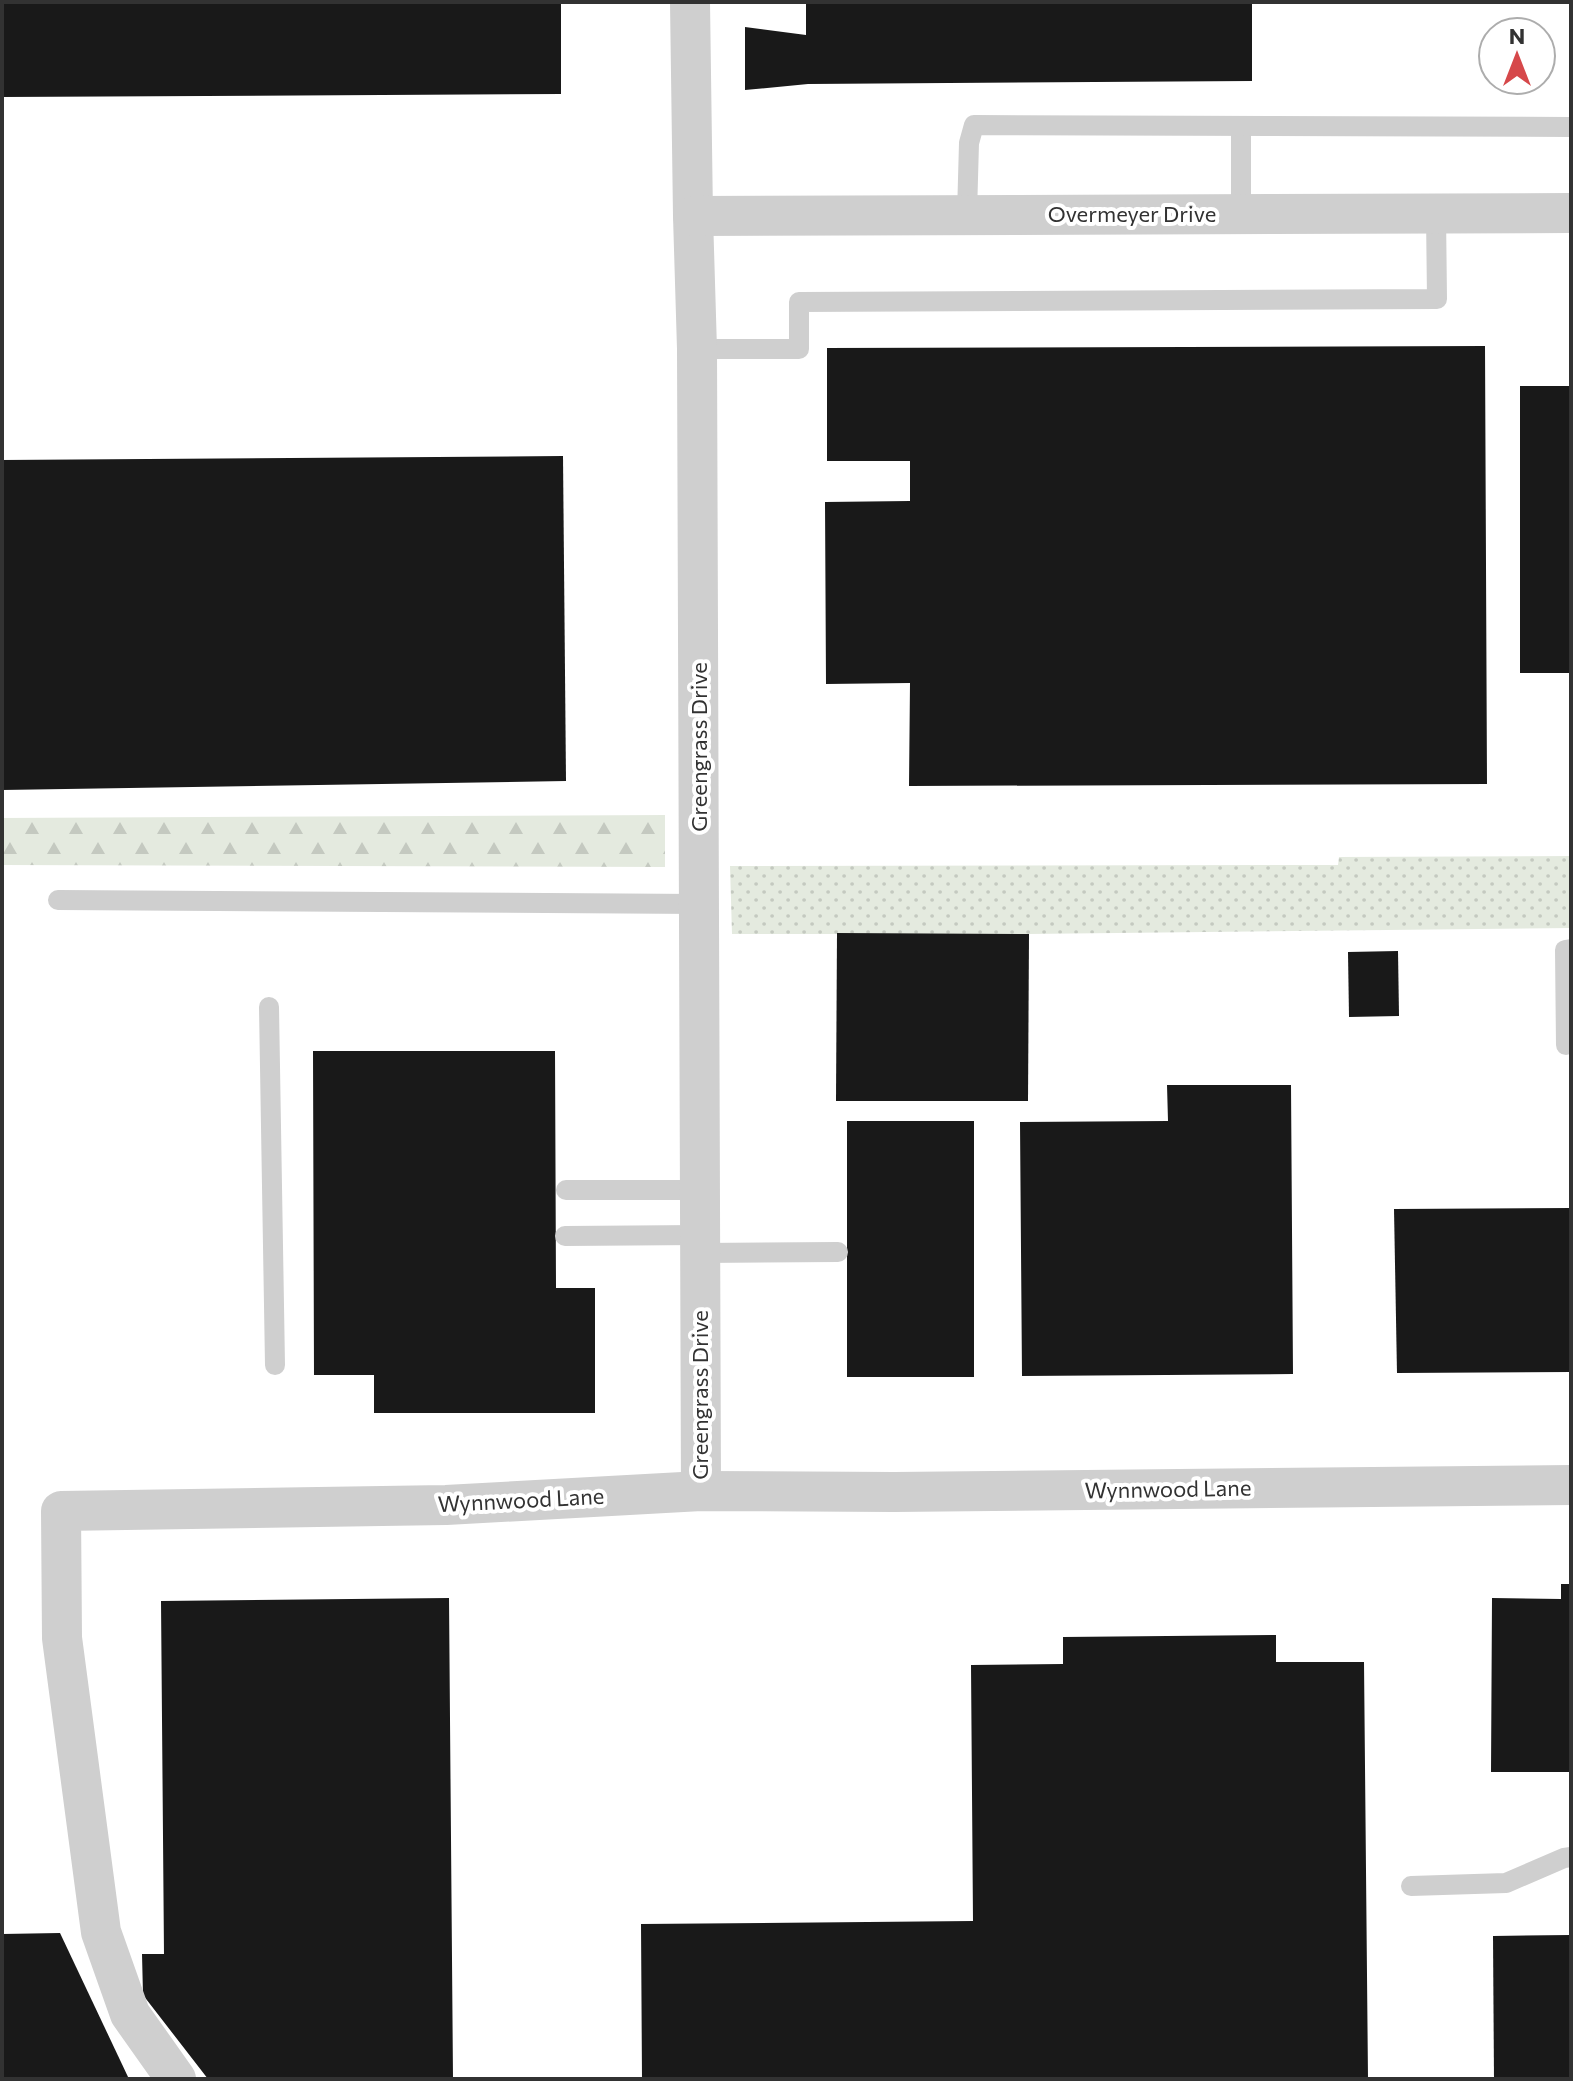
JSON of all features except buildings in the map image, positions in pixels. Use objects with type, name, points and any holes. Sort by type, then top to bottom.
[{"type":"street","name":"Greengrass Drive","points":[[690,2],[697,349],[701,1491]]},
{"type":"street","name":"Overmeyer Drive","points":[[693,216],[1571,213]]},
{"type":"street","name":"Wynnwood Lane","points":[[176,2079],[130,2014],[101,1932],[62,1638],[61,1511],[446,1505],[701,1491],[1571,1485]]},
{"type":"lane","points":[[967,214],[969,143],[974,125],[1571,127]]},
{"type":"lane","points":[[1241,126],[1241,214]]},
{"type":"lane","points":[[697,349],[799,349],[799,302],[1437,299],[1436,213]]},
{"type":"lane","points":[[58,900],[700,904]]},
{"type":"lane","points":[[1566,1045],[1565,950],[1571,949]]},
{"type":"lane","points":[[269,1007],[275,1365]]},
{"type":"lane","points":[[566,1190],[700,1190]]},
{"type":"lane","points":[[565,1236],[838,1252]]},
{"type":"lane","points":[[1411,1886],[1506,1883],[1571,1857]]},
{"type":"green space","points":[[665,815],[665,867],[2,865],[2,818]]},
{"type":"green space","points":[[1571,856],[1571,928],[732,934],[730,866],[1338,865],[1339,857]]}]
